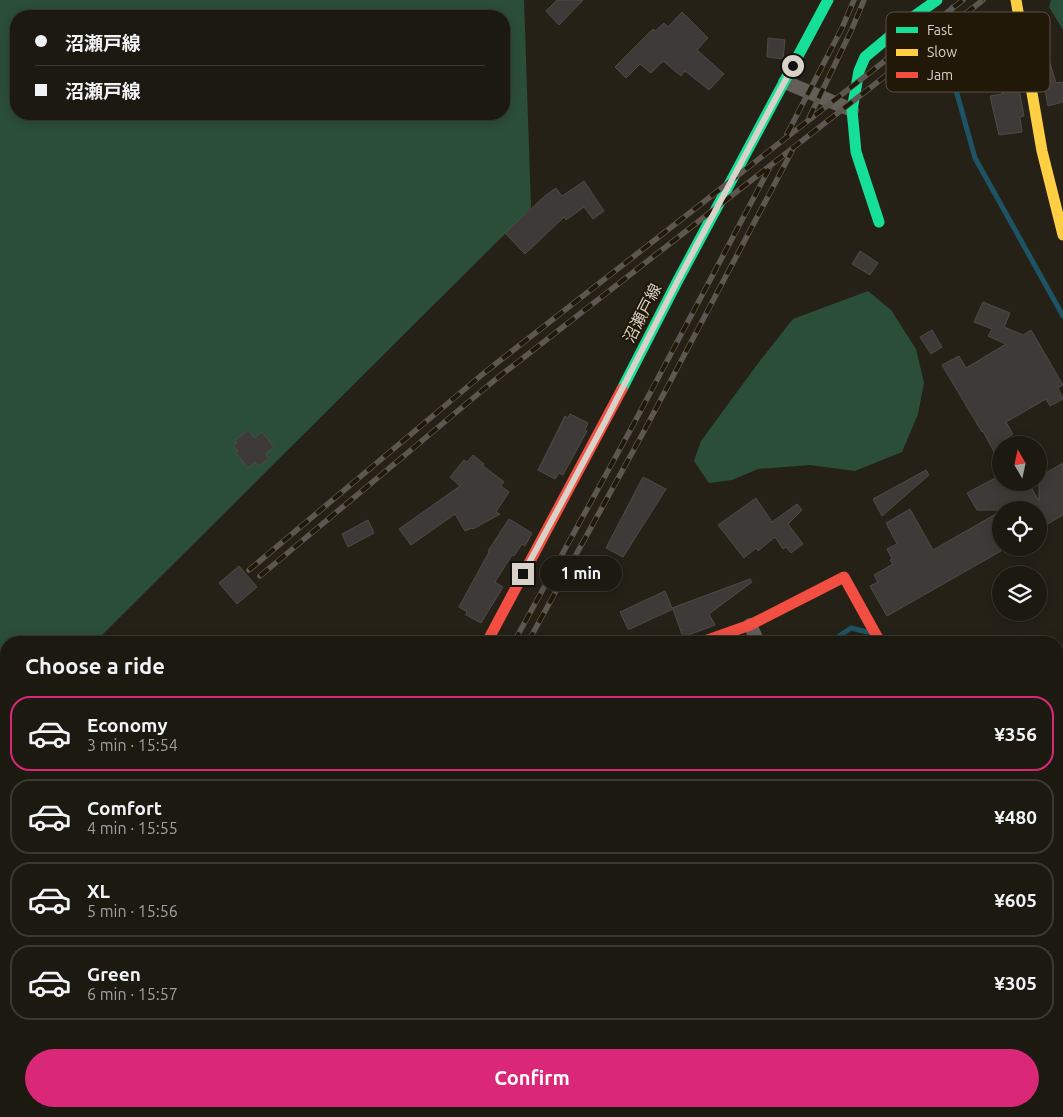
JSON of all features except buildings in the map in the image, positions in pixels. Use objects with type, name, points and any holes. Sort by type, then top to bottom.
[{"type":"street","name":"沼瀬戸線","points":[[490,636],[828,0]]},
{"type":"street","points":[[921,12],[937,0]]},
{"type":"street","points":[[879,222],[856,152],[852,110],[859,71],[865,57],[886,40]]},
{"type":"street","points":[[785,82],[852,110]]},
{"type":"street","points":[[1032,92],[1042,151],[1063,235]]},
{"type":"street","points":[[719,636],[750,625],[844,578],[877,636]]},
{"type":"street","points":[[750,625],[755,636]]},
{"type":"green space","points":[[0,0],[524,0],[531,208],[101,636],[0,636]]},
{"type":"green space","points":[[1051,0],[1063,0],[1063,30],[1049,7]]},
{"type":"green space","points":[[868,291],[891,310],[916,349],[924,383],[918,414],[902,452],[855,471],[810,465],[758,469],[732,480],[709,483],[694,461],[701,441],[793,319]]},
{"type":"waterway","points":[[952,7],[952,12]]},
{"type":"waterway","points":[[957,92],[975,158],[1063,316]]},
{"type":"waterway","points":[[839,636],[851,628],[867,632]]},
{"type":"railway","points":[[787,134],[842,28],[854,0]]},
{"type":"railway","points":[[809,118],[864,0]]},
{"type":"railway","points":[[948,12],[963,0]]},
{"type":"railway","points":[[968,12],[983,0]]},
{"type":"railway","points":[[249,570],[484,373],[886,60]]},
{"type":"railway","points":[[260,576],[496,379],[886,75]]},
{"type":"railway","points":[[531,636],[643,433],[792,151]]},
{"type":"railway","points":[[517,636],[632,427],[769,169]]},
{"type":"traffic: fast","points":[[622,389],[828,0]]},
{"type":"traffic: fast","points":[[920,12],[937,0]]},
{"type":"traffic: fast","points":[[879,222],[856,152],[852,110],[859,71],[865,57],[886,40]]},
{"type":"traffic: slow","points":[[1016,0],[1018,12]]},
{"type":"traffic: slow","points":[[1032,92],[1042,151],[1063,235]]},
{"type":"traffic: jam","points":[[490,636],[622,389]]},
{"type":"traffic: jam","points":[[719,636],[750,625],[844,577],[877,636]]},
{"type":"route","points":[[523,574],[793,66]]}]
